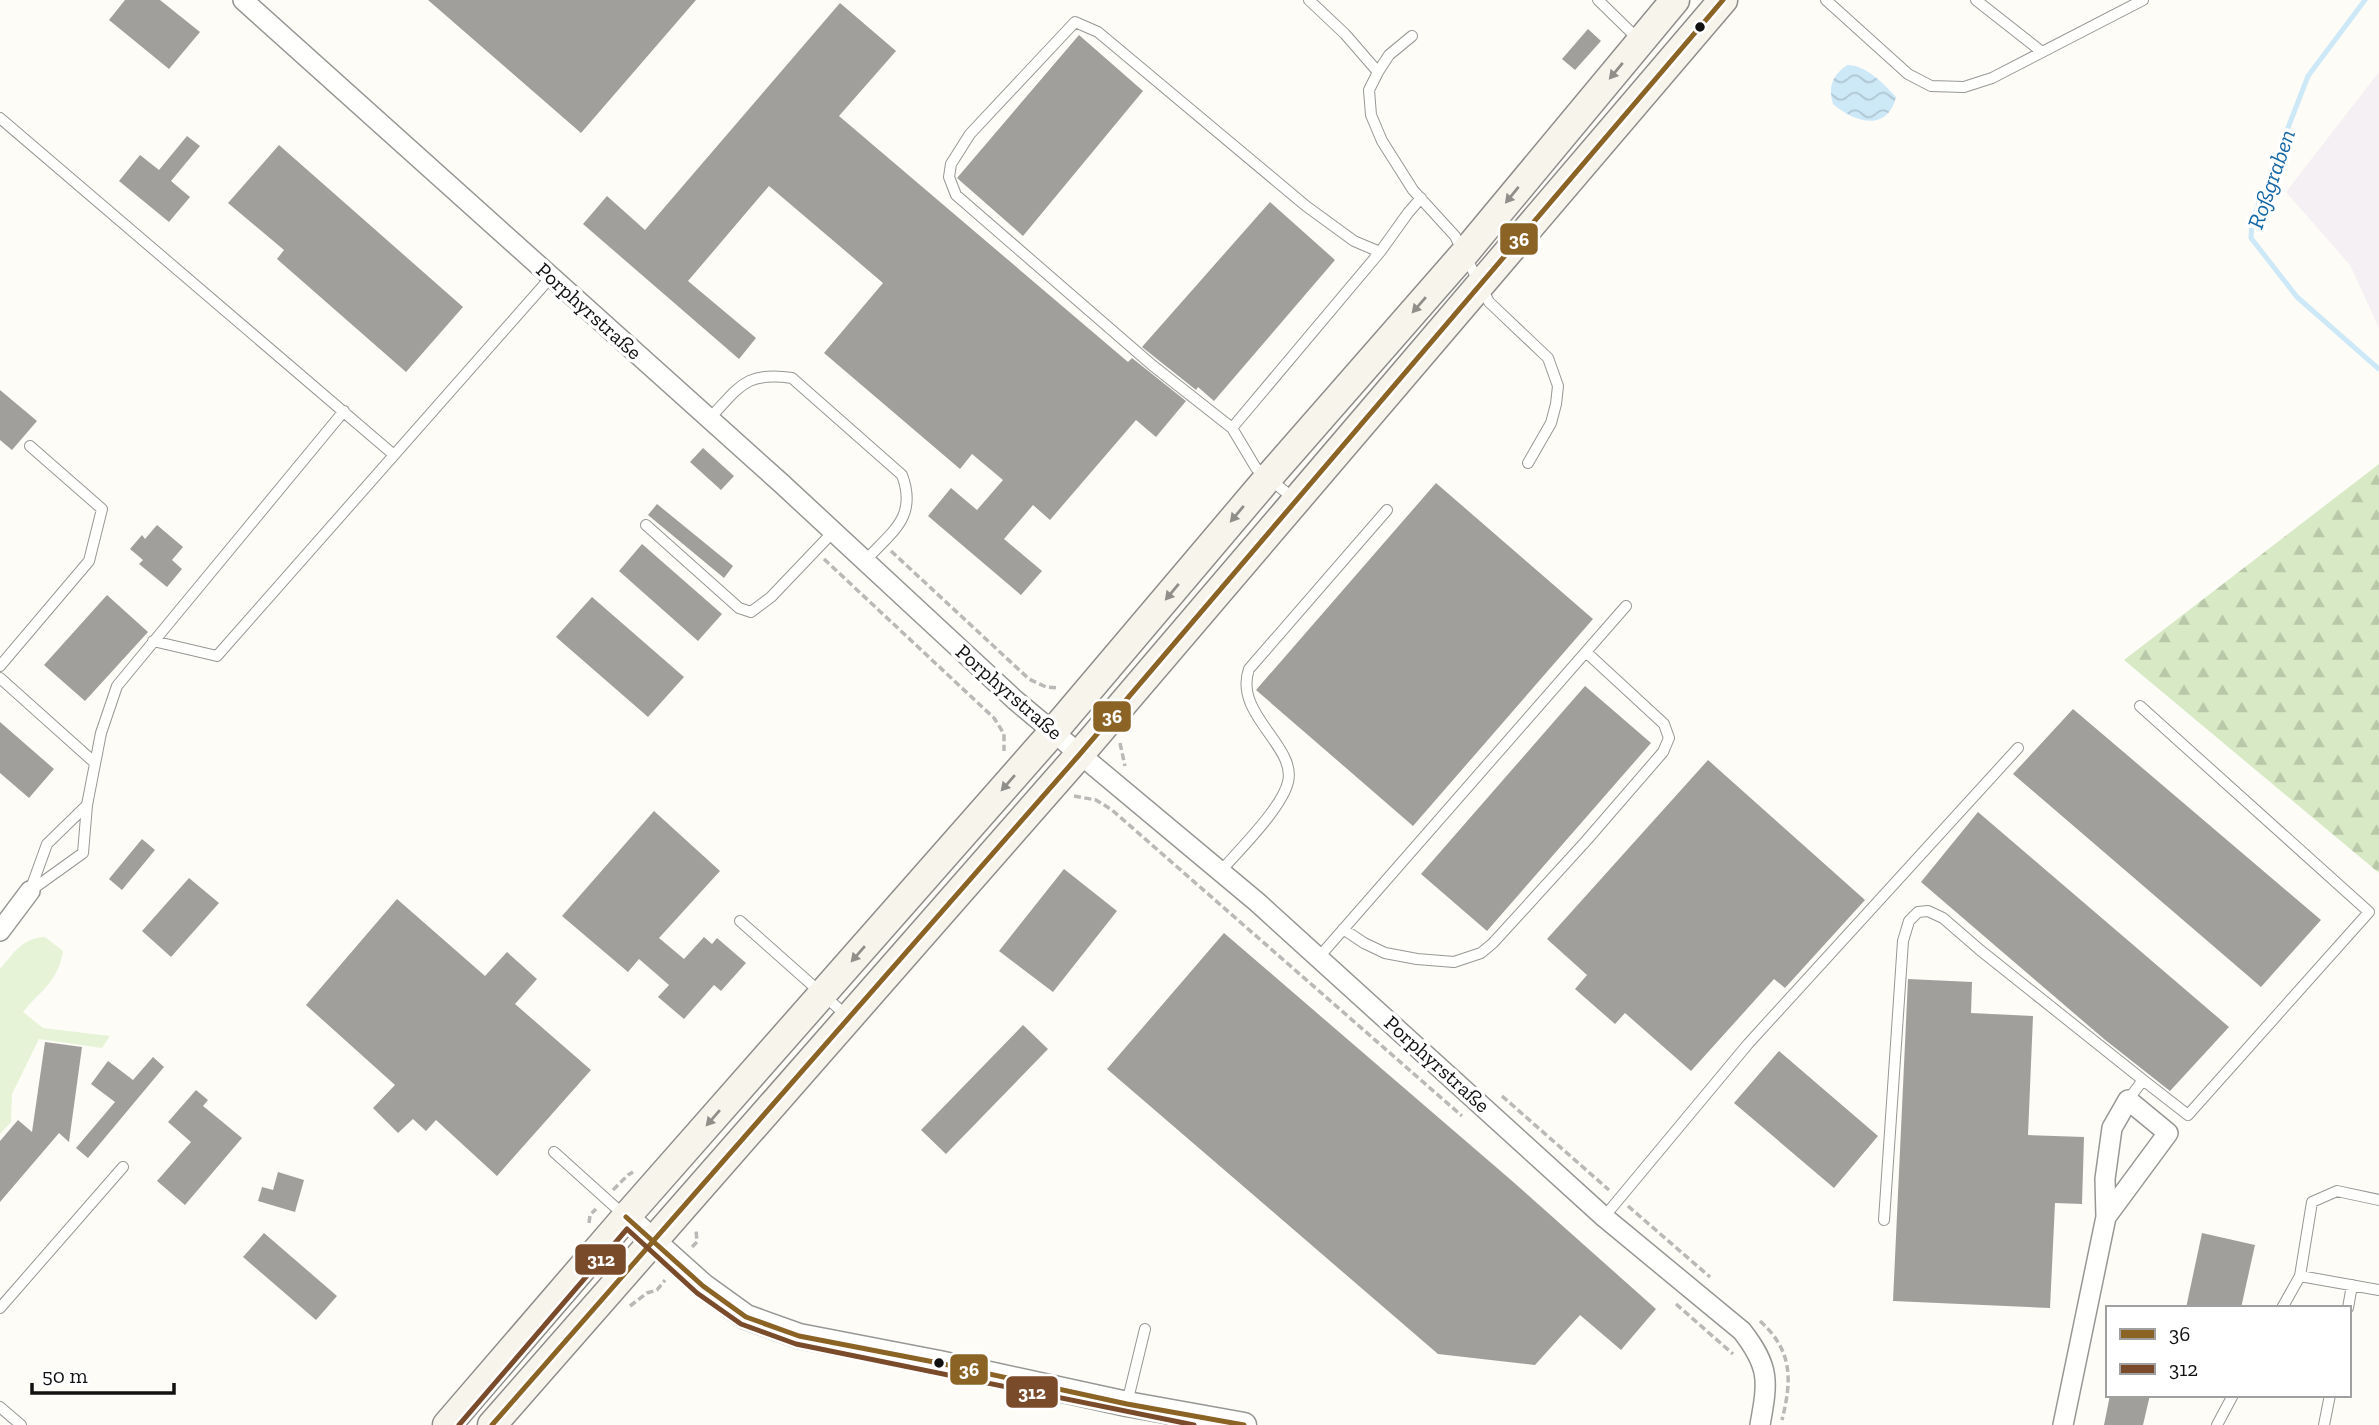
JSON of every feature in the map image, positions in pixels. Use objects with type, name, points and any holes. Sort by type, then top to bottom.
[{"type":"main road","points":[[447,1425],[626,1217],[1053,732],[1268,478],[1464,254],[1675,0]]},
{"type":"main road","points":[[492,1425],[1080,754],[1723,0]]},
{"type":"street","name":"Porphyrstraße","points":[[243,0],[709,419],[1015,700],[1319,957],[1604,1217],[1742,1331],[1756,1348],[1765,1370],[1767,1391],[1760,1425]]},
{"type":"street","points":[[1,927],[30,891]]},
{"type":"street","points":[[2063,1425],[2106,1217],[2105,1179],[2112,1128],[2128,1100],[2168,1133],[2106,1217]]},
{"type":"street","points":[[626,1217],[703,1286],[746,1317],[799,1336],[1127,1404],[1244,1425]]},
{"type":"lane","points":[[1309,0],[1345,34],[1378,72]]},
{"type":"lane","points":[[1598,0],[1640,41]]},
{"type":"lane","points":[[1826,0],[1908,74],[1931,86],[1964,87],[1992,78],[2143,0]]},
{"type":"lane","points":[[1976,0],[2042,52]]},
{"type":"lane","points":[[1296,501],[1256,468],[1232,428],[1152,365],[956,195],[949,177],[951,164],[970,134],[1075,22],[1098,32],[1306,206],[1354,241],[1380,252]]},
{"type":"lane","points":[[1412,36],[1389,55],[1378,72],[1369,90],[1371,115],[1382,141],[1413,190],[1455,236],[1489,302],[1548,358],[1558,386],[1551,423],[1528,463]]},
{"type":"lane","points":[[0,118],[394,455]]},
{"type":"lane","points":[[1232,428],[1422,198]]},
{"type":"lane","points":[[153,641],[217,656],[551,277]]},
{"type":"lane","points":[[709,419],[745,381],[771,375],[792,378],[902,475],[908,491],[907,510],[902,520],[865,561]]},
{"type":"lane","points":[[30,891],[83,853],[87,805],[95,762],[101,733],[117,686],[344,411]]},
{"type":"lane","points":[[0,666],[89,561],[102,509],[30,446]]},
{"type":"lane","points":[[1220,872],[1269,814],[1287,785],[1289,774],[1283,757],[1250,702],[1246,690],[1249,669],[1387,510]]},
{"type":"lane","points":[[646,525],[744,611],[751,612],[771,597],[833,532]]},
{"type":"lane","points":[[1319,957],[1626,606]]},
{"type":"lane","points":[[1343,929],[1385,953],[1454,962],[1481,953],[1586,841],[1663,752],[1669,738],[1664,724],[1586,652]]},
{"type":"lane","points":[[0,678],[95,762]]},
{"type":"lane","points":[[1884,1220],[1903,941],[1909,921],[1918,912],[1928,911],[1943,918],[2188,1115],[2369,912],[2140,706]]},
{"type":"lane","points":[[1604,1217],[1748,1044],[2018,748]]},
{"type":"lane","points":[[30,891],[47,844],[87,805]]},
{"type":"lane","points":[[740,921],[847,1017]]},
{"type":"lane","points":[[2128,1100],[2143,1080]]},
{"type":"lane","points":[[554,1152],[626,1217]]},
{"type":"lane","points":[[0,1308],[123,1167]]},
{"type":"lane","points":[[2283,1306],[2300,1276],[2312,1202],[2336,1191],[2379,1200]]},
{"type":"lane","points":[[2300,1276],[2379,1290]]},
{"type":"lane","points":[[2348,1306],[2352,1285]]},
{"type":"lane","points":[[1127,1404],[1145,1329]]},
{"type":"lane","points":[[2217,1425],[2233,1397]]},
{"type":"lane","points":[[2325,1425],[2330,1397]]},
{"type":"lane","points":[[0,1407],[21,1425]]},
{"type":"path","points":[[882,542],[1029,679],[1046,687]]},
{"type":"path","points":[[815,551],[994,718],[1004,734]]},
{"type":"path","points":[[1078,796],[1096,800],[1112,810],[1466,1119]]},
{"type":"path","points":[[1674,1301],[1736,1356]]},
{"type":"shaded area","points":[[2379,72],[2379,328],[2350,265],[2286,192]]},
{"type":"green space","points":[[2379,464],[2379,873],[2124,660]]},
{"type":"green space","points":[[45,937],[63,951],[61,962],[48,985],[23,1012],[43,1028],[110,1036],[102,1048],[39,1039],[12,1094],[11,1122],[0,1134],[0,969],[24,943]]},
{"type":"water","points":[[1847,65],[1868,72],[1896,97],[1885,116],[1878,120],[1860,119],[1850,116],[1833,104],[1832,82]]},
{"type":"building","points":[[125,0],[160,0],[200,32],[169,69],[109,20]]},
{"type":"building","points":[[428,0],[696,0],[581,133]]},
{"type":"building","points":[[840,3],[896,51],[839,116],[1128,362],[1132,358],[1186,401],[1156,437],[1136,420],[1050,520],[1033,505],[1004,539],[1042,571],[1021,595],[928,516],[951,488],[977,510],[1003,480],[972,454],[960,469],[824,353],[883,283],[769,186],[688,281],[756,338],[739,359],[583,224],[607,196],[645,230]]},
{"type":"building","points":[[1588,29],[1601,41],[1575,70],[1562,59]]},
{"type":"building","points":[[1079,35],[1143,91],[1023,236],[957,178]]},
{"type":"building","points":[[187,136],[200,146],[171,181],[190,197],[169,222],[119,181],[140,155],[159,170]]},
{"type":"building","points":[[279,145],[463,307],[406,372],[277,259],[284,250],[228,203]]},
{"type":"building","points":[[1270,202],[1335,260],[1214,401],[1142,347]]},
{"type":"building","points":[[0,390],[37,421],[12,450],[0,440]]},
{"type":"building","points":[[703,448],[734,476],[721,490],[690,462]]},
{"type":"building","points":[[1436,483],[1593,619],[1413,826],[1256,690]]},
{"type":"building","points":[[657,504],[733,566],[724,578],[648,515]]},
{"type":"building","points":[[157,525],[183,547],[172,560],[182,569],[167,587],[139,564],[143,560],[130,549],[142,535],[145,539]]},
{"type":"building","points":[[642,544],[722,614],[698,641],[619,571]]},
{"type":"building","points":[[107,595],[148,632],[85,701],[44,665]]},
{"type":"building","points":[[592,597],[684,677],[648,717],[556,637]]},
{"type":"building","points":[[1585,686],[1651,743],[1487,931],[1421,874]]},
{"type":"building","points":[[2073,709],[2321,920],[2261,987],[2013,774]]},
{"type":"building","points":[[0,722],[54,769],[29,798],[0,773]]},
{"type":"building","points":[[1708,760],[1865,900],[1785,988],[1774,979],[1691,1071],[1625,1013],[1615,1024],[1575,989],[1587,975],[1547,939]]},
{"type":"building","points":[[654,811],[720,871],[659,938],[684,959],[704,937],[712,944],[717,938],[746,963],[721,991],[714,985],[684,1019],[658,997],[669,985],[639,959],[628,972],[562,916]]},
{"type":"building","points":[[1978,812],[2229,1027],[2170,1091],[2104,1039],[1921,882]]},
{"type":"building","points":[[142,839],[155,850],[122,890],[109,879]]},
{"type":"building","points":[[1064,869],[1117,911],[1053,992],[999,951]]},
{"type":"building","points":[[189,878],[219,903],[171,957],[142,931]]},
{"type":"building","points":[[397,899],[485,976],[507,952],[537,979],[515,1004],[591,1070],[497,1176],[436,1120],[426,1131],[413,1119],[398,1133],[373,1108],[395,1085],[306,1005]]},
{"type":"building","points":[[1224,933],[1511,1180],[1656,1309],[1621,1350],[1580,1315],[1535,1365],[1438,1354],[1107,1069]]},
{"type":"building","points":[[1908,979],[1972,982],[1971,1013],[2033,1016],[2028,1135],[2084,1137],[2082,1204],[2055,1203],[2050,1308],[1893,1301]]},
{"type":"building","points":[[1023,1025],[1048,1049],[946,1154],[921,1130]]},
{"type":"building","points":[[45,1042],[82,1047],[69,1142],[59,1133],[0,1202],[0,1141],[18,1120],[32,1132]]},
{"type":"building","points":[[1779,1051],[1878,1136],[1834,1188],[1734,1103]]},
{"type":"building","points":[[153,1057],[164,1067],[88,1158],[76,1148],[115,1102],[91,1084],[108,1061],[133,1080]]},
{"type":"building","points":[[196,1090],[208,1100],[203,1106],[242,1138],[185,1205],[157,1181],[191,1142],[168,1122]]},
{"type":"building","points":[[278,1172],[304,1180],[295,1212],[258,1201],[262,1187],[273,1190]]},
{"type":"building","points":[[264,1233],[337,1296],[316,1320],[243,1257]]},
{"type":"building","points":[[2202,1233],[2255,1245],[2241,1306],[2186,1306]]},
{"type":"building","points":[[2110,1397],[2150,1397],[2143,1425],[2104,1425]]},
{"type":"waterway","name":"Roßgraben","points":[[2365,0],[2308,76],[2252,221],[2251,238],[2297,297],[2379,369]]},
{"type":"transit line","name":"36","points":[[492,1425],[1080,754],[1723,0]]},
{"type":"transit line","name":"36","points":[[626,1217],[703,1286],[746,1317],[799,1336],[1127,1404],[1244,1425]]},
{"type":"transit line","name":"312","points":[[459,1425],[627,1229],[697,1293],[741,1324],[796,1344],[1194,1425]]}]
